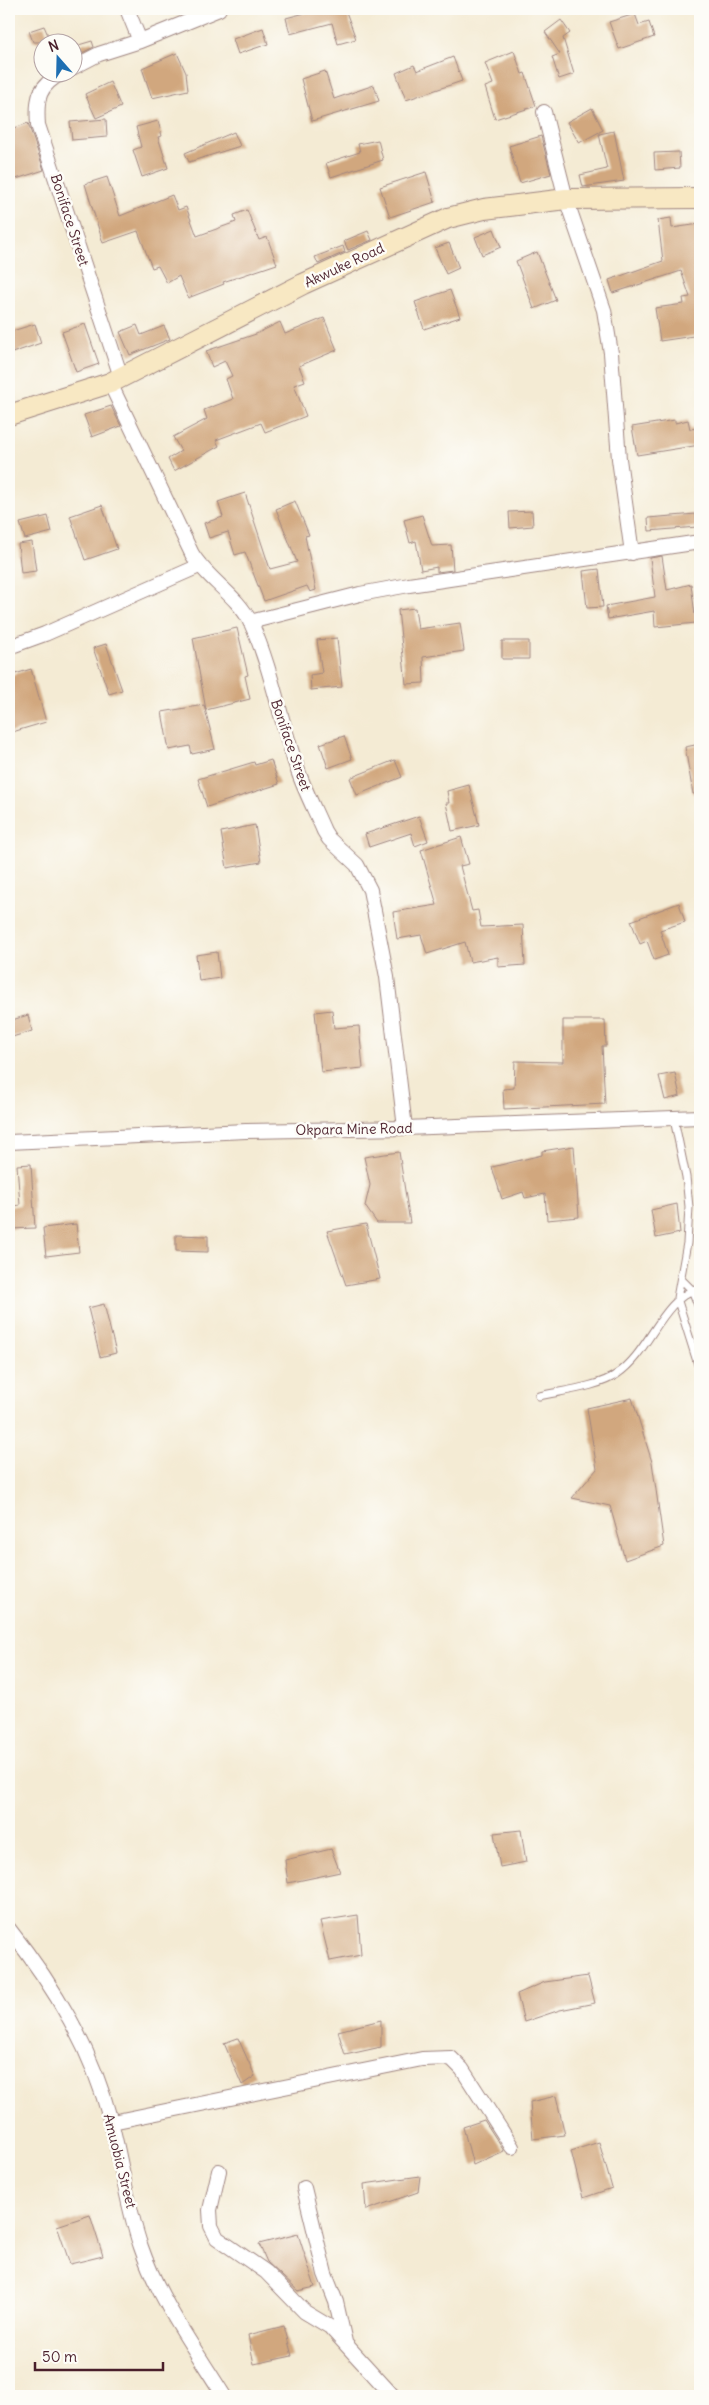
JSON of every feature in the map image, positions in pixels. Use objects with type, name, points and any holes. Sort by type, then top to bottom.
[{"type":"main road","name":"Akwuke Road","points":[[9,415],[115,380],[303,284],[420,229],[448,218],[484,209],[566,199],[700,198]]},
{"type":"street","points":[[127,9],[140,41]]},
{"type":"street","points":[[82,63],[99,54],[140,41],[218,9]]},
{"type":"street","name":"Boniface Street","points":[[50,82],[39,91],[36,106],[38,125],[115,380],[159,490],[199,566],[239,605],[250,622],[264,656],[297,768],[324,831],[329,839],[357,865],[370,890],[387,977],[405,1128]]},
{"type":"street","points":[[544,112],[566,199],[604,310],[611,353],[619,459],[632,553]]},
{"type":"street","points":[[250,622],[360,594],[408,585],[700,542]]},
{"type":"street","points":[[9,647],[199,566]]},
{"type":"street","name":"Okpara Mine Road","points":[[9,1142],[246,1131],[405,1128],[700,1117]]},
{"type":"street","name":"Amuobia Street","points":[[9,1929],[52,1986],[74,2026],[98,2080],[112,2122],[142,2249],[179,2324],[224,2396]]},
{"type":"street","points":[[112,2122],[422,2059],[451,2058],[462,2069],[512,2148]]},
{"type":"street","points":[[219,2171],[210,2210],[211,2226],[217,2238],[266,2272],[305,2312],[330,2327],[393,2396]]},
{"type":"street","points":[[304,2188],[325,2274],[336,2302],[345,2342]]},
{"type":"lane","points":[[539,1396],[606,1380],[617,1374],[634,1358],[677,1298],[687,1243],[689,1207],[686,1177],[674,1118]]},
{"type":"lane","points":[[681,1279],[692,1290],[700,1310]]},
{"type":"lane","points":[[677,1298],[700,1287]]},
{"type":"lane","points":[[677,1298],[700,1371]]},
{"type":"building","points":[[320,9],[345,9],[356,39],[338,44],[332,23],[290,34],[286,18]]},
{"type":"building","points":[[635,14],[639,25],[649,22],[654,37],[619,49],[609,22]]},
{"type":"building","points":[[561,20],[570,33],[563,38],[574,74],[559,79],[552,57],[560,54],[545,32]]},
{"type":"building","points":[[44,26],[47,32],[32,32],[32,39],[29,31]]},
{"type":"building","points":[[263,28],[268,44],[238,54],[233,39]]},
{"type":"building","points":[[92,41],[94,47],[82,53],[82,44]]},
{"type":"building","points":[[514,51],[522,74],[525,73],[536,106],[495,119],[485,87],[493,84],[485,63]]},
{"type":"building","points":[[177,53],[186,73],[188,90],[152,98],[142,68]]},
{"type":"building","points":[[453,57],[462,81],[406,100],[396,73],[414,65],[417,71]]},
{"type":"building","points":[[325,71],[334,99],[374,85],[379,101],[312,121],[301,79]]},
{"type":"building","points":[[110,82],[121,107],[96,118],[85,94]]},
{"type":"building","points":[[592,108],[603,130],[579,143],[567,122]]},
{"type":"building","points":[[106,119],[107,137],[72,140],[70,122]]},
{"type":"building","points":[[158,121],[162,136],[158,137],[168,168],[142,177],[133,150],[141,147],[136,127]]},
{"type":"building","points":[[28,123],[44,170],[13,180],[9,166],[9,130]]},
{"type":"building","points":[[614,131],[624,181],[583,187],[580,175],[607,169],[599,134]]},
{"type":"building","points":[[234,132],[240,146],[189,162],[185,153]]},
{"type":"building","points":[[541,136],[551,174],[520,183],[509,146]]},
{"type":"building","points":[[378,140],[383,160],[331,177],[326,163],[360,152],[358,144]]},
{"type":"building","points":[[679,152],[680,168],[655,170],[654,153]]},
{"type":"building","points":[[426,172],[435,202],[390,217],[380,187]]},
{"type":"building","points":[[107,177],[120,216],[172,195],[178,210],[186,207],[197,236],[236,222],[234,215],[247,210],[259,240],[267,237],[277,264],[223,282],[224,284],[188,298],[179,276],[167,283],[158,266],[152,268],[138,231],[103,243],[85,184]]},
{"type":"building","points":[[671,218],[672,228],[700,224],[700,335],[660,341],[655,308],[684,304],[683,298],[690,297],[681,271],[613,293],[609,280],[663,261],[658,220]]},
{"type":"building","points":[[494,229],[501,247],[482,255],[475,237]]},
{"type":"building","points":[[368,231],[372,240],[348,250],[344,241]]},
{"type":"building","points":[[449,243],[459,268],[446,274],[435,248]]},
{"type":"building","points":[[343,246],[345,252],[318,264],[315,257]]},
{"type":"building","points":[[537,252],[556,300],[534,309],[516,261]]},
{"type":"building","points":[[450,290],[460,317],[424,329],[415,302]]},
{"type":"building","points":[[324,318],[337,350],[299,366],[305,381],[294,385],[306,416],[265,432],[261,423],[216,440],[219,446],[174,471],[168,459],[181,451],[173,437],[207,419],[204,410],[233,399],[226,379],[232,376],[225,361],[212,367],[206,351],[256,334],[280,322],[285,334]]},
{"type":"building","points":[[35,324],[41,343],[9,354],[9,332]]},
{"type":"building","points":[[85,324],[99,364],[76,372],[62,332]]},
{"type":"building","points":[[137,325],[141,335],[164,326],[170,339],[130,355],[120,332]]},
{"type":"building","points":[[111,406],[121,426],[92,437],[84,415]]},
{"type":"building","points":[[675,420],[675,423],[688,420],[690,429],[700,428],[700,445],[637,455],[632,427]]},
{"type":"building","points":[[245,493],[270,569],[297,562],[276,509],[295,501],[309,535],[305,536],[316,590],[310,592],[307,586],[264,601],[245,552],[235,555],[228,532],[209,538],[204,523],[223,517],[218,502]]},
{"type":"building","points":[[102,505],[117,549],[85,560],[70,516]]},
{"type":"building","points":[[532,511],[533,526],[510,528],[509,512]]},
{"type":"building","points":[[696,514],[697,527],[649,531],[648,518]]},
{"type":"building","points":[[422,515],[432,546],[451,545],[453,570],[437,572],[437,567],[421,570],[416,541],[410,543],[404,520]]},
{"type":"building","points":[[48,516],[52,532],[25,539],[20,523]]},
{"type":"building","points":[[32,542],[36,571],[21,573],[18,544]]},
{"type":"building","points":[[662,556],[667,590],[691,584],[696,623],[655,627],[654,611],[608,619],[606,606],[655,597],[650,558]]},
{"type":"building","points":[[599,569],[603,607],[587,608],[583,571]]},
{"type":"building","points":[[415,608],[418,629],[460,623],[464,651],[423,657],[424,683],[406,684],[398,610]]},
{"type":"building","points":[[237,628],[248,675],[245,676],[250,699],[206,710],[193,638]]},
{"type":"building","points":[[337,638],[342,687],[311,690],[310,675],[322,673],[317,640]]},
{"type":"building","points":[[502,641],[529,641],[529,659],[502,659]]},
{"type":"building","points":[[106,644],[122,690],[109,694],[93,648]]},
{"type":"building","points":[[31,669],[46,722],[9,733],[9,676]]},
{"type":"building","points":[[204,705],[215,749],[192,754],[190,746],[169,750],[162,712]]},
{"type":"building","points":[[344,736],[352,759],[328,768],[320,744]]},
{"type":"building","points":[[700,744],[700,793],[693,794],[685,747]]},
{"type":"building","points":[[271,760],[279,784],[207,807],[198,779],[254,762],[255,765]]},
{"type":"building","points":[[395,760],[402,777],[357,795],[350,778]]},
{"type":"building","points":[[469,785],[479,825],[452,831],[446,803],[449,803],[447,791]]},
{"type":"building","points":[[419,816],[428,841],[415,846],[411,833],[369,847],[365,834]]},
{"type":"building","points":[[255,825],[261,862],[227,868],[221,832]]},
{"type":"building","points":[[461,837],[469,864],[460,866],[472,911],[478,910],[481,927],[523,925],[525,965],[498,967],[498,957],[470,962],[465,942],[427,954],[421,935],[397,939],[393,912],[437,905],[421,850]]},
{"type":"building","points":[[679,903],[685,922],[660,930],[668,955],[654,960],[647,941],[640,944],[631,921]]},
{"type":"building","points":[[217,952],[220,978],[199,981],[196,955]]},
{"type":"building","points":[[332,1010],[334,1028],[359,1026],[363,1068],[321,1072],[315,1012]]},
{"type":"building","points":[[28,1015],[32,1031],[9,1038],[9,1021]]},
{"type":"building","points":[[563,1020],[605,1020],[606,1046],[602,1046],[605,1104],[504,1109],[503,1089],[514,1088],[515,1061],[563,1062]]},
{"type":"building","points":[[675,1073],[680,1096],[665,1100],[659,1076]]},
{"type":"building","points":[[574,1146],[579,1217],[547,1220],[545,1194],[525,1198],[523,1192],[502,1199],[492,1167],[542,1155],[542,1151]]},
{"type":"building","points":[[399,1152],[410,1223],[377,1223],[365,1206],[370,1185],[364,1157]]},
{"type":"building","points":[[31,1164],[35,1228],[9,1229],[9,1207],[20,1205],[17,1165]]},
{"type":"building","points":[[677,1204],[680,1233],[656,1238],[651,1210]]},
{"type":"building","points":[[76,1224],[79,1252],[46,1256],[43,1228]]},
{"type":"building","points":[[366,1224],[380,1279],[346,1285],[327,1231]]},
{"type":"building","points":[[176,1235],[208,1236],[208,1252],[176,1251]]},
{"type":"building","points":[[104,1304],[116,1353],[100,1357],[88,1308]]},
{"type":"building","points":[[632,1398],[652,1462],[664,1546],[625,1560],[610,1506],[572,1498],[597,1469],[587,1408]]},
{"type":"building","points":[[521,1830],[526,1862],[500,1867],[494,1833]]},
{"type":"building","points":[[331,1849],[340,1872],[288,1883],[285,1860]]},
{"type":"building","points":[[358,1915],[361,1955],[330,1961],[320,1921]]},
{"type":"building","points":[[588,1976],[595,2003],[560,2010],[524,2022],[517,1994],[545,1982]]},
{"type":"building","points":[[381,2020],[381,2047],[345,2055],[338,2031]]},
{"type":"building","points":[[238,2038],[255,2076],[242,2085],[224,2043]]},
{"type":"building","points":[[556,2096],[565,2135],[533,2139],[530,2102]]},
{"type":"building","points":[[484,2120],[504,2151],[473,2165],[463,2127]]},
{"type":"building","points":[[599,2142],[612,2188],[583,2198],[571,2151]]},
{"type":"building","points":[[420,2176],[418,2192],[366,2210],[364,2184]]},
{"type":"building","points":[[90,2215],[103,2256],[70,2264],[57,2226]]},
{"type":"building","points":[[298,2234],[315,2287],[298,2291],[267,2262],[259,2244]]},
{"type":"building","points":[[284,2326],[292,2356],[254,2364],[248,2335]]}]
